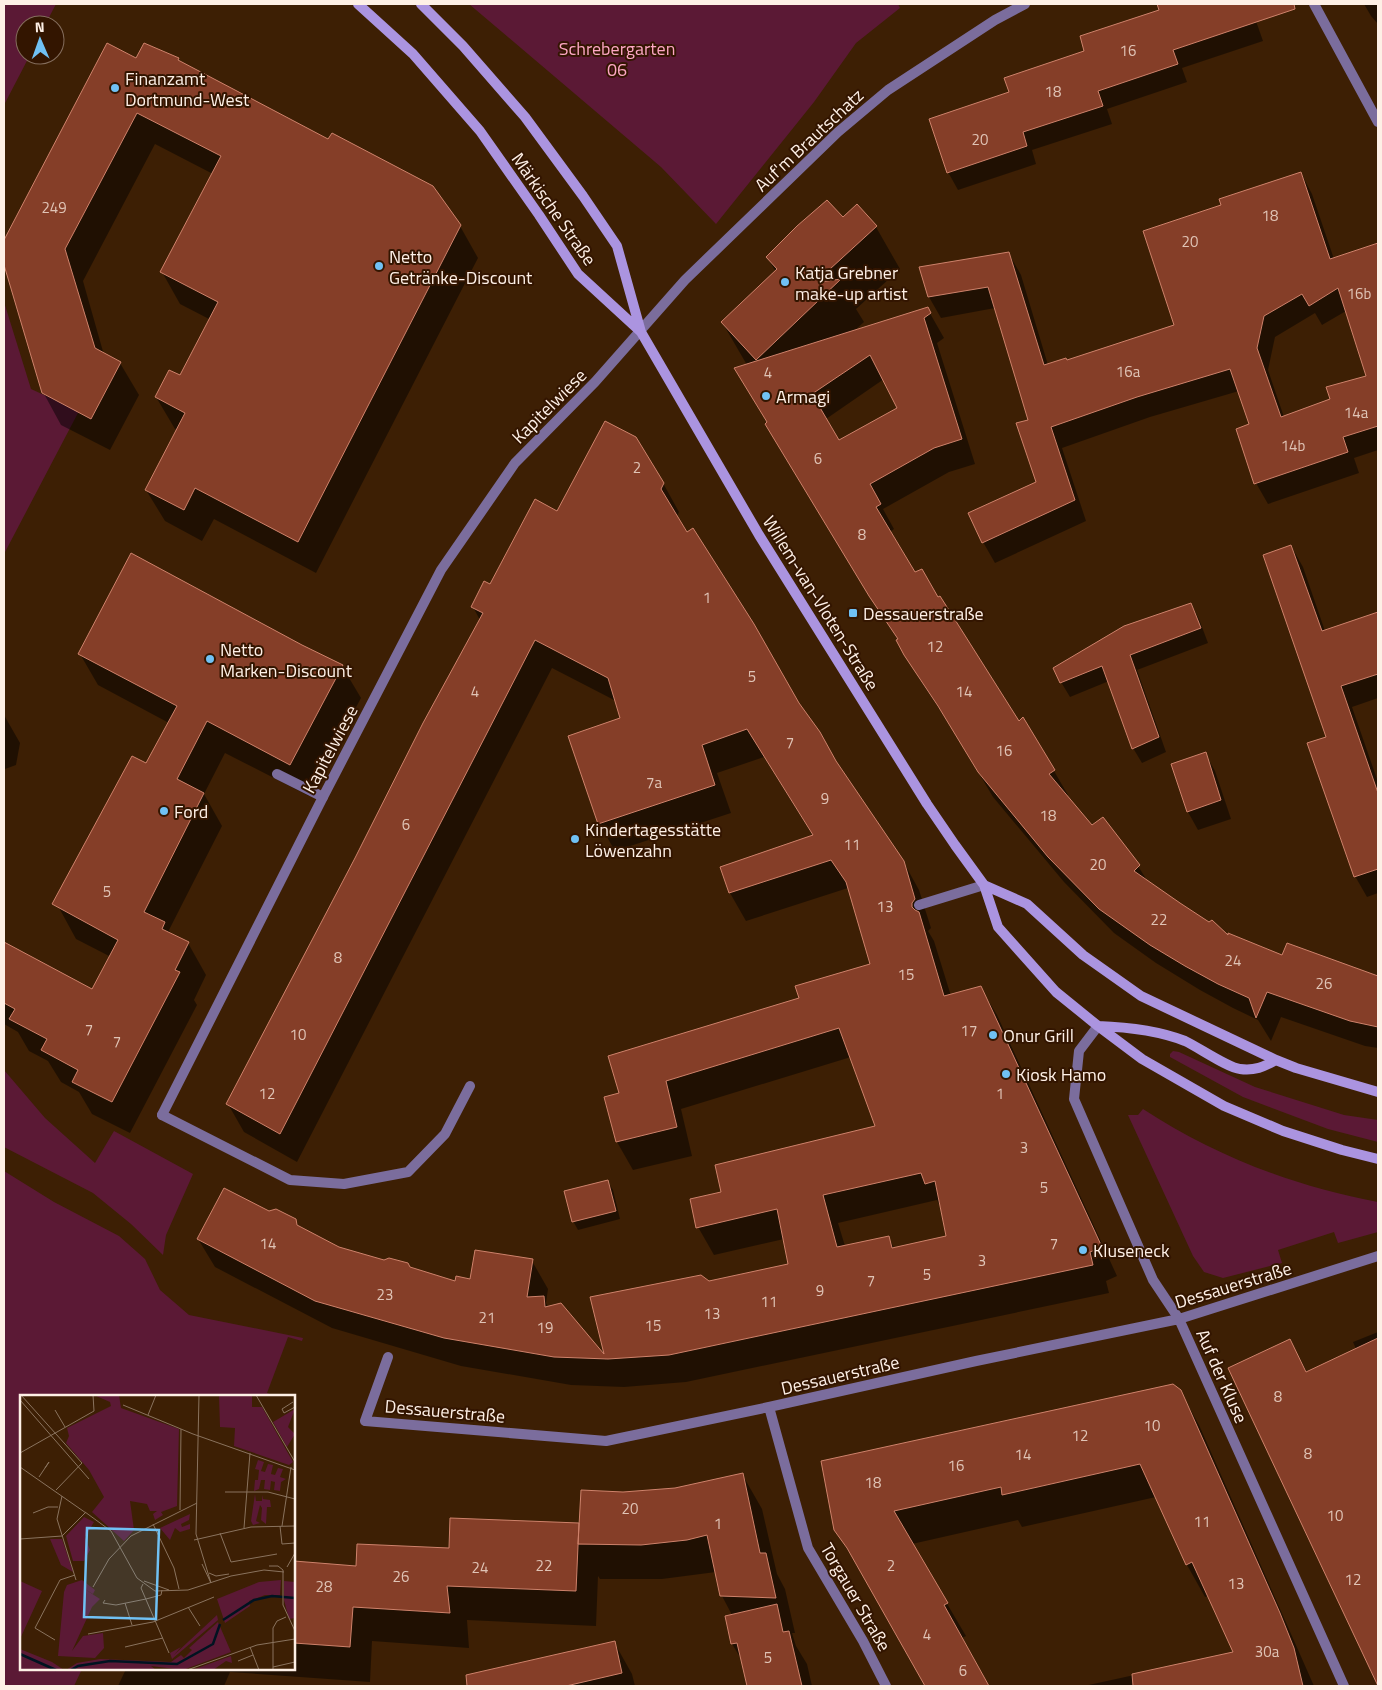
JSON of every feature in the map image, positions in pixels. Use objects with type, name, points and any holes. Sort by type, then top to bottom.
[{"type":"main road","name":"Märkische Straße","points":[[358,4],[413,54],[480,132],[578,274],[641,332]]},
{"type":"main road","name":"Märkische Straße","points":[[421,4],[464,46],[525,117],[583,196],[616,246],[641,332]]},
{"type":"main road","name":"Willem-van-Vloten-Straße","points":[[641,332],[759,535],[927,804],[984,884],[998,927],[1056,992],[1142,1059],[1224,1106],[1283,1131],[1342,1150],[1378,1158]]},
{"type":"main road","name":"Willem-van-Vloten-Straße","points":[[984,884],[1027,904],[1083,955],[1141,996],[1276,1060],[1378,1092]]},
{"type":"main road","points":[[1098,1026],[1147,1030],[1185,1042],[1238,1069],[1263,1068],[1276,1060]]},
{"type":"street","name":"Auf'm Brautschatz","points":[[641,332],[685,280],[838,132],[888,90],[995,20],[1025,4]]},
{"type":"street","points":[[1314,4],[1378,122]]},
{"type":"street","name":"Kapitelwiese","points":[[470,1086],[445,1134],[408,1172],[344,1184],[290,1180],[162,1115],[323,797],[441,570],[515,463],[595,382],[641,332]]},
{"type":"street","points":[[277,774],[323,797]]},
{"type":"street","points":[[919,905],[984,884]]},
{"type":"street","name":"Auf der Kluse","points":[[1098,1026],[1080,1051],[1074,1099],[1153,1280],[1179,1319],[1344,1686]]},
{"type":"street","name":"Dessauerstraße","points":[[388,1358],[365,1421],[606,1441],[1179,1319],[1378,1256]]},
{"type":"street","name":"Torgauer Straße","points":[[769,1407],[808,1548],[863,1641],[886,1686]]},
{"type":"green space","points":[[4,4],[56,4],[50,15],[15,15],[15,65],[25,65],[4,105]]},
{"type":"green space","name":"Schrebergarten 06","points":[[469,4],[898,4],[900,8],[856,43],[814,102],[716,224],[661,167]]},
{"type":"green space","points":[[4,302],[31,389],[79,411],[4,554]]},
{"type":"green space","points":[[1173,1051],[1255,1087],[1344,1115],[1378,1120],[1378,1142],[1328,1129],[1243,1097],[1170,1057]]},
{"type":"green space","points":[[4,1070],[45,1118],[95,1163],[114,1131],[193,1174],[166,1235],[163,1255],[131,1224],[93,1193],[4,1147]]},
{"type":"green space","points":[[1143,1109],[1198,1141],[1256,1167],[1316,1188],[1378,1202],[1378,1232],[1338,1243],[1334,1232],[1278,1250],[1282,1263],[1223,1278],[1204,1272],[1193,1256],[1128,1115],[1138,1115]]},
{"type":"green space","points":[[4,1171],[54,1202],[119,1236],[145,1259],[160,1290],[189,1315],[303,1338],[302,1341],[288,1337],[267,1393],[272,1395],[20,1395],[20,1670],[82,1670],[74,1686],[4,1686]]},
{"type":"building","points":[[1157,4],[1294,4],[1295,9],[1173,50],[1178,64],[1098,91],[1103,106],[1023,132],[1027,146],[947,173],[929,119],[1009,92],[1004,78],[1084,51],[1080,36],[1159,10]]},
{"type":"building","points":[[107,43],[136,58],[144,43],[179,58],[178,60],[328,139],[332,133],[433,186],[461,225],[298,542],[195,488],[184,510],[145,490],[185,413],[155,397],[169,370],[180,375],[218,302],[160,272],[221,156],[137,113],[65,249],[95,348],[121,362],[91,419],[42,393],[4,265],[4,240]]},
{"type":"building","points":[[1301,172],[1330,259],[1378,243],[1378,426],[1343,437],[1348,452],[1254,484],[1236,429],[1249,424],[1230,369],[1137,397],[1051,427],[1075,500],[982,543],[968,513],[1036,482],[1016,423],[1028,420],[988,287],[928,297],[919,267],[1009,252],[1044,365],[1066,358],[1067,360],[1174,325],[1143,231],[1221,205],[1219,199]],"holes":[[[1338,288],[1366,376],[1326,387],[1330,399],[1281,417],[1257,348],[1264,316],[1302,294],[1309,306]]]},
{"type":"building","points":[[827,200],[843,217],[857,204],[877,226],[818,280],[820,282],[841,279],[756,360],[721,322],[777,269],[766,257]]},
{"type":"building","points":[[928,307],[931,313],[924,318],[962,439],[934,448],[870,484],[881,504],[876,507],[915,572],[922,569],[938,597],[940,596],[1019,721],[1023,717],[1055,770],[1049,774],[1092,825],[1103,817],[1140,865],[1134,871],[1209,922],[1212,920],[1228,935],[1228,933],[1282,955],[1287,943],[1378,976],[1378,1027],[1350,1021],[1267,992],[1256,1018],[1249,998],[1218,984],[1150,945],[1099,909],[1048,857],[978,772],[904,655],[896,640],[898,639],[869,596],[765,424],[767,422],[734,368]],"holes":[[[870,355],[897,408],[839,440],[812,394]]]},
{"type":"building","points":[[605,421],[636,437],[664,483],[661,489],[687,532],[693,528],[754,624],[799,703],[904,861],[915,899],[912,907],[919,912],[944,996],[981,986],[1102,1247],[1090,1252],[1093,1265],[669,1355],[608,1359],[554,1357],[444,1338],[315,1301],[197,1239],[224,1188],[269,1211],[276,1209],[296,1219],[297,1225],[339,1247],[384,1260],[389,1258],[408,1263],[410,1267],[455,1281],[456,1276],[470,1279],[475,1250],[533,1259],[527,1297],[544,1296],[545,1307],[561,1303],[604,1354],[590,1297],[701,1275],[709,1281],[788,1264],[777,1209],[696,1228],[690,1199],[721,1192],[715,1165],[875,1126],[839,1028],[666,1081],[677,1127],[616,1142],[604,1097],[619,1093],[608,1056],[799,998],[795,986],[870,964],[846,882],[831,860],[729,893],[720,867],[813,835],[747,729],[702,745],[715,785],[598,824],[568,736],[620,718],[608,678],[535,640],[280,1134],[226,1104],[355,858],[423,723],[483,613],[471,607],[484,581],[490,584],[535,499],[557,511]],"holes":[[[921,1173],[925,1184],[935,1181],[946,1236],[892,1248],[889,1236],[837,1247],[823,1195]]]},
{"type":"building","points":[[1291,545],[1322,631],[1378,612],[1378,674],[1341,686],[1378,793],[1378,869],[1354,877],[1307,743],[1326,737],[1263,555]]},
{"type":"building","points":[[131,553],[343,665],[290,765],[207,721],[177,779],[204,793],[144,912],[165,922],[162,929],[189,942],[175,970],[180,972],[112,1102],[72,1082],[78,1070],[41,1050],[47,1039],[9,1019],[15,1009],[4,1003],[4,942],[92,989],[118,940],[52,904],[132,756],[146,763],[177,706],[78,654]]},
{"type":"building","points":[[1191,603],[1201,628],[1130,655],[1159,737],[1132,749],[1102,666],[1060,683],[1053,668],[1124,626]]},
{"type":"building","points":[[1206,752],[1221,800],[1187,812],[1171,764]]},
{"type":"building","points":[[608,1180],[616,1211],[572,1222],[564,1191]]},
{"type":"building","points":[[1378,1338],[1378,1686],[1228,1368],[1290,1339],[1306,1372]]},
{"type":"building","points":[[1173,1384],[1181,1390],[1280,1613],[1294,1648],[1303,1686],[1133,1686],[1132,1674],[1233,1652],[1192,1562],[1186,1565],[1140,1464],[1002,1495],[1001,1487],[894,1511],[948,1603],[944,1605],[989,1686],[925,1686],[847,1548],[834,1530],[821,1461]]},
{"type":"building","points":[[743,1473],[760,1553],[766,1553],[776,1598],[720,1596],[707,1535],[687,1540],[641,1545],[578,1544],[581,1490],[623,1492],[675,1488]]},
{"type":"building","points":[[450,1518],[579,1523],[576,1591],[447,1586],[450,1613],[353,1607],[350,1647],[295,1643],[295,1561],[356,1566],[357,1544],[449,1548]]},
{"type":"building","points":[[777,1604],[783,1632],[789,1631],[802,1686],[747,1686],[737,1643],[731,1644],[725,1616]]},
{"type":"building","points":[[615,1641],[622,1673],[566,1686],[467,1686],[466,1675]]},
{"type":"place","name":"Finanzamt Dortmund-West","points":[[115,88]]},
{"type":"place","name":"Netto Getränke-Discount","points":[[379,266]]},
{"type":"place","name":"Katja Grebner make-up artist","points":[[785,282]]},
{"type":"place","name":"Armagi","points":[[766,396]]},
{"type":"place","name":"Dessauerstraße","points":[[853,613]]},
{"type":"place","name":"Netto Marken-Discount","points":[[210,659]]},
{"type":"place","name":"Ford","points":[[164,811]]},
{"type":"place","name":"Kindertagesstätte Löwenzahn","points":[[575,839]]},
{"type":"place","name":"Onur Grill","points":[[993,1035]]},
{"type":"place","name":"Kiosk Hamo","points":[[1006,1074]]},
{"type":"place","name":"Kluseneck","points":[[1083,1250]]}]
